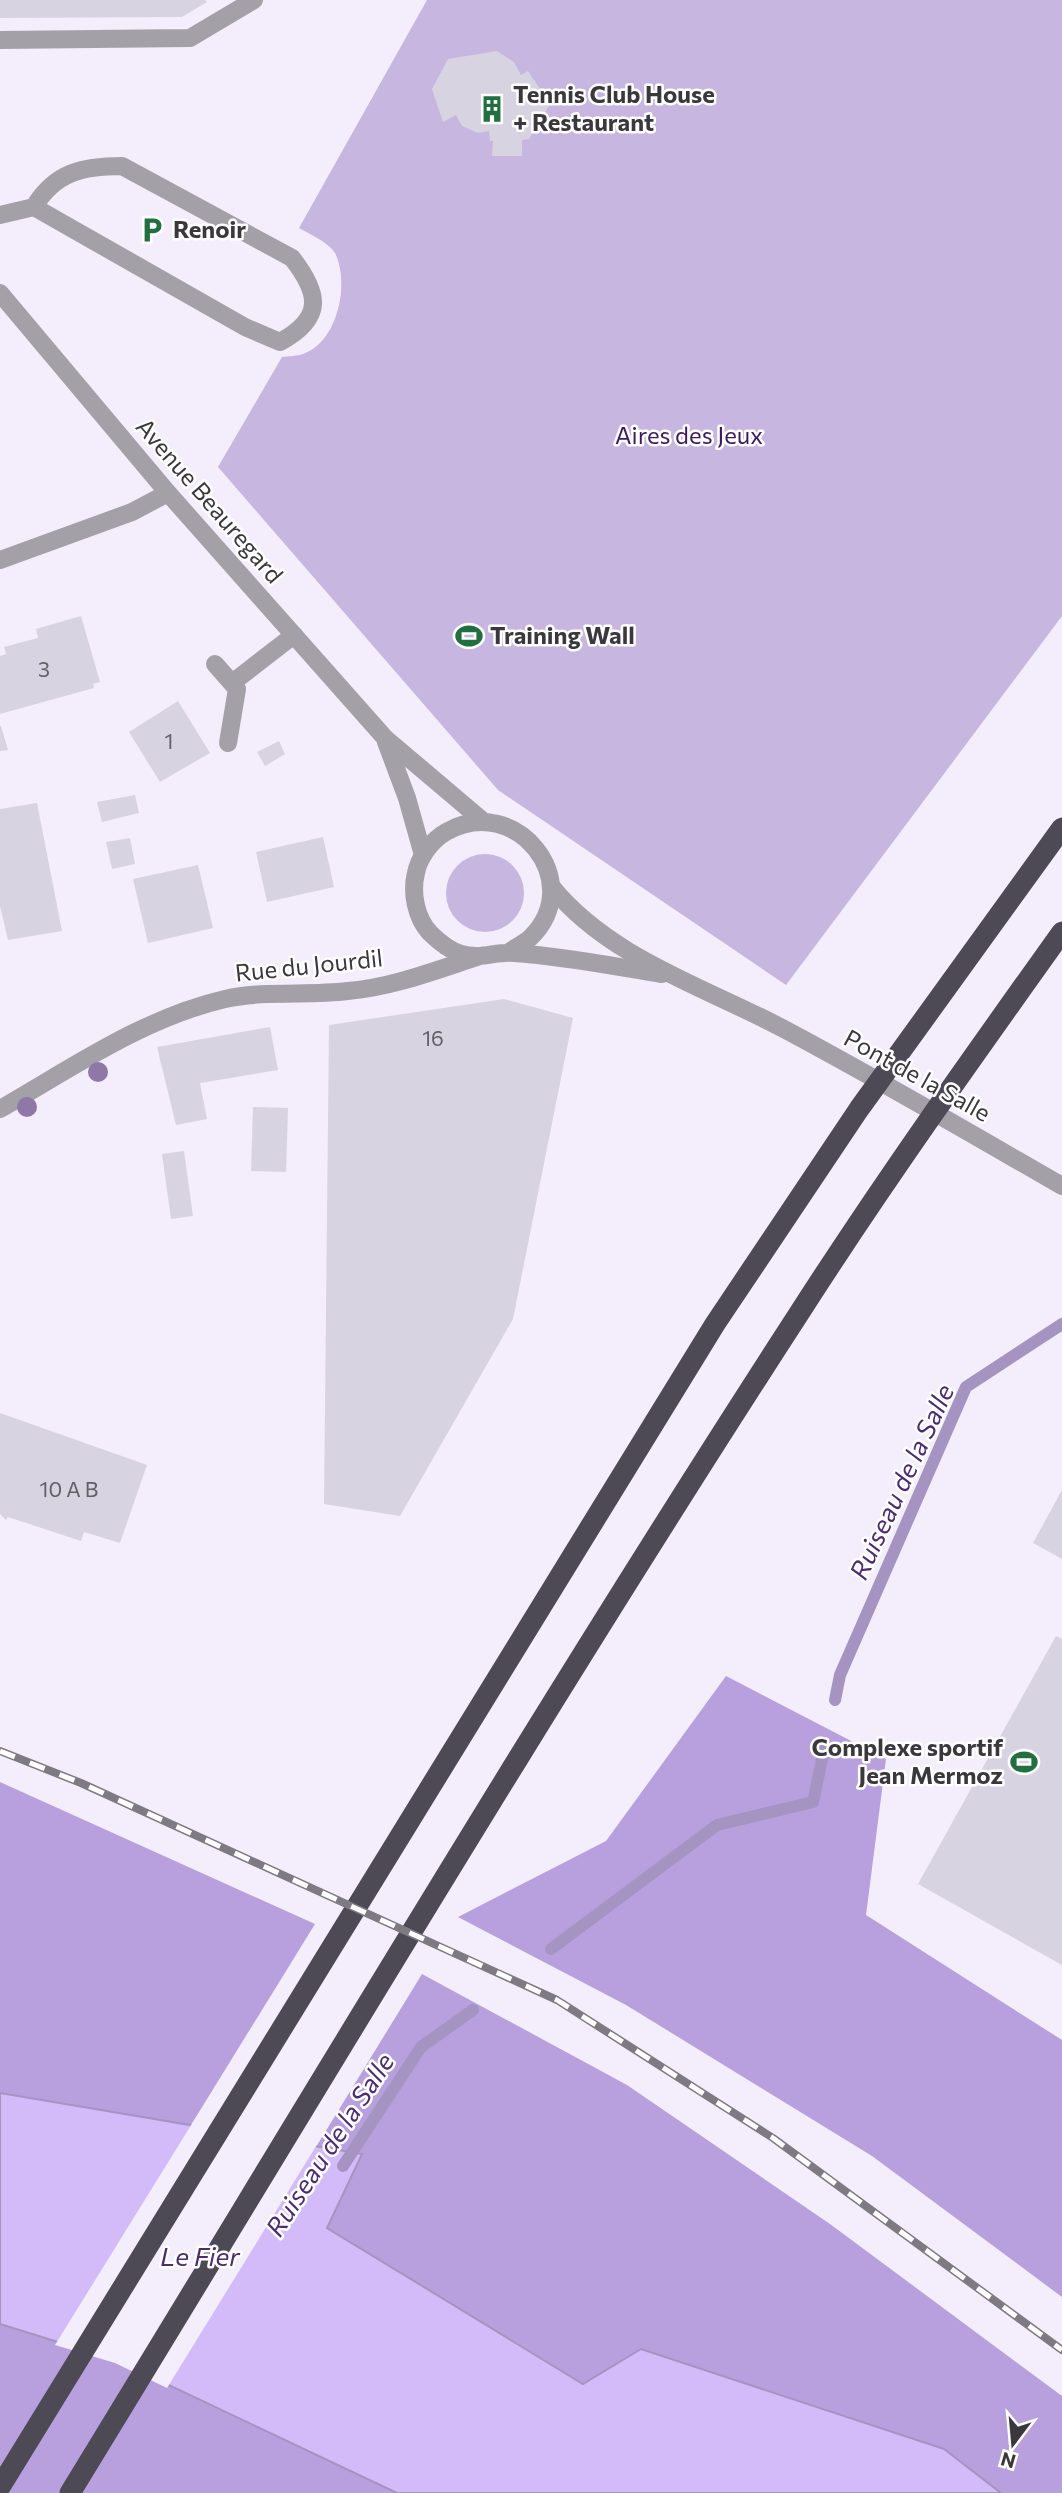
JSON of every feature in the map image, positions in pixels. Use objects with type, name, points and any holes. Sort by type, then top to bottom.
[{"type":"highway","points":[[0,2487],[715,1324],[859,1109],[1062,828]]},
{"type":"highway","points":[[70,2493],[526,1749],[806,1302],[940,1102],[1062,932]]},
{"type":"street","points":[[0,40],[190,38],[254,0]]},
{"type":"street","points":[[0,215],[34,206],[46,188],[71,173],[96,166],[122,166],[292,258],[310,281],[315,298],[309,319],[299,331],[280,342],[266,337],[34,206]]},
{"type":"street","name":"Avenue Beauregard","points":[[0,293],[168,493],[385,738],[483,821]]},
{"type":"street","points":[[0,560],[132,512],[168,493]]},
{"type":"street","points":[[232,683],[294,635]]},
{"type":"street","points":[[215,664],[237,689],[228,743]]},
{"type":"street","name":"Avenue Beauregard","points":[[385,738],[407,798],[423,855]]},
{"type":"street","points":[[509,952],[532,936],[546,913],[551,886],[545,862],[530,840],[509,826],[483,821],[459,824],[438,837],[423,855],[414,890],[417,912],[428,931],[442,944],[458,953],[477,957],[509,952],[581,960],[672,976]]},
{"type":"street","points":[[551,886],[571,911],[672,976]]},
{"type":"street","name":"Rue du Jourdil","points":[[0,1109],[174,1013],[226,999],[271,992],[346,992],[388,985],[477,957]]},
{"type":"street","name":"Pont de la Salle","points":[[672,976],[783,1028],[1062,1186]]},
{"type":"green space","name":"Aires des Jeux","points":[[427,0],[1062,0],[1062,616],[786,985],[498,790],[218,467],[282,357],[303,354],[315,347],[332,325],[341,295],[339,265],[335,253],[319,239],[299,228]]},
{"type":"green space","points":[[485,854],[500,857],[517,871],[524,893],[521,908],[507,925],[485,932],[470,929],[453,915],[446,893],[449,878],[463,861]]},
{"type":"shaded area","points":[[726,1676],[886,1759],[866,1915],[1062,2040],[1062,2297],[872,2156],[626,2005],[458,1917],[606,1841]]},
{"type":"shaded area","points":[[0,1782],[315,1924],[191,2125],[0,2093]]},
{"type":"shaded area","points":[[422,1974],[627,2085],[830,2224],[1062,2396],[1062,2493],[1001,2493],[944,2449],[584,2384],[327,2228],[361,2154],[316,2147]]},
{"type":"shaded area","points":[[0,2324],[116,2360],[397,2493],[10,2493],[0,2490]]},
{"type":"water","name":"Le Fier","points":[[0,2093],[362,2154],[327,2228],[583,2384],[641,2349],[944,2449],[1001,2493],[397,2493],[116,2360],[0,2324]]},
{"type":"pier","points":[[193,2122],[318,2143],[167,2388],[115,2363],[55,2345]]},
{"type":"building","points":[[0,0],[207,2],[182,17],[0,18]]},
{"type":"building","name":"Tennis Club House + Restaurant","points":[[497,51],[514,62],[521,75],[528,71],[550,104],[529,139],[522,140],[522,156],[492,156],[493,141],[490,141],[489,131],[478,133],[462,126],[456,115],[443,122],[432,89],[448,59]]},
{"type":"building","points":[[81,616],[100,682],[93,684],[94,688],[0,714],[0,656],[6,654],[4,647],[38,638],[36,629]]},
{"type":"building","points":[[178,701],[210,753],[160,782],[129,732]]},
{"type":"building","points":[[1,726],[8,750],[0,751]]},
{"type":"building","points":[[279,741],[285,754],[265,766],[257,752]]},
{"type":"building","points":[[135,795],[139,813],[102,822],[97,802]]},
{"type":"building","points":[[37,803],[62,931],[8,940],[0,906],[0,809]]},
{"type":"building","points":[[323,837],[334,887],[267,902],[256,852]]},
{"type":"building","points":[[130,838],[135,864],[112,869],[106,842]]},
{"type":"building","points":[[198,865],[213,928],[148,943],[133,879]]},
{"type":"building","points":[[504,999],[573,1018],[513,1319],[400,1516],[324,1504],[329,1025]]},
{"type":"building","points":[[270,1027],[278,1070],[200,1083],[207,1119],[176,1125],[157,1047]]},
{"type":"building","points":[[253,1107],[288,1108],[286,1172],[251,1171]]},
{"type":"building","points":[[184,1151],[193,1216],[171,1219],[162,1154]]},
{"type":"building","points":[[0,1413],[147,1465],[120,1543],[84,1532],[81,1541],[8,1517],[6,1520],[0,1514]]},
{"type":"building","points":[[1062,1490],[1062,1559],[1033,1543]]},
{"type":"building","name":"Complexe sportif Jean Mermoz","points":[[1056,1636],[1062,1639],[1062,1965],[918,1884]]},
{"type":"waterway","name":"Ruiseau de la Salle","points":[[835,1700],[840,1675],[966,1387],[1062,1324]]},
{"type":"waterway","name":"Ruiseau de la Salle","points":[[551,1949],[717,1825],[813,1802],[825,1746]]},
{"type":"waterway","name":"Ruiseau de la Salle","points":[[343,2166],[421,2047],[473,2010]]},
{"type":"railway","points":[[0,1751],[81,1783],[557,2000],[773,2138],[1062,2350]]},
{"type":"place","name":"Tennis Club House + Restaurant","points":[[492,109]]},
{"type":"place","name":"Renoir","points":[[152,230]]},
{"type":"place","name":"Training Wall","points":[[469,636]]},
{"type":"place","name":"Complexe sportif Jean Mermoz","points":[[1024,1762]]}]
